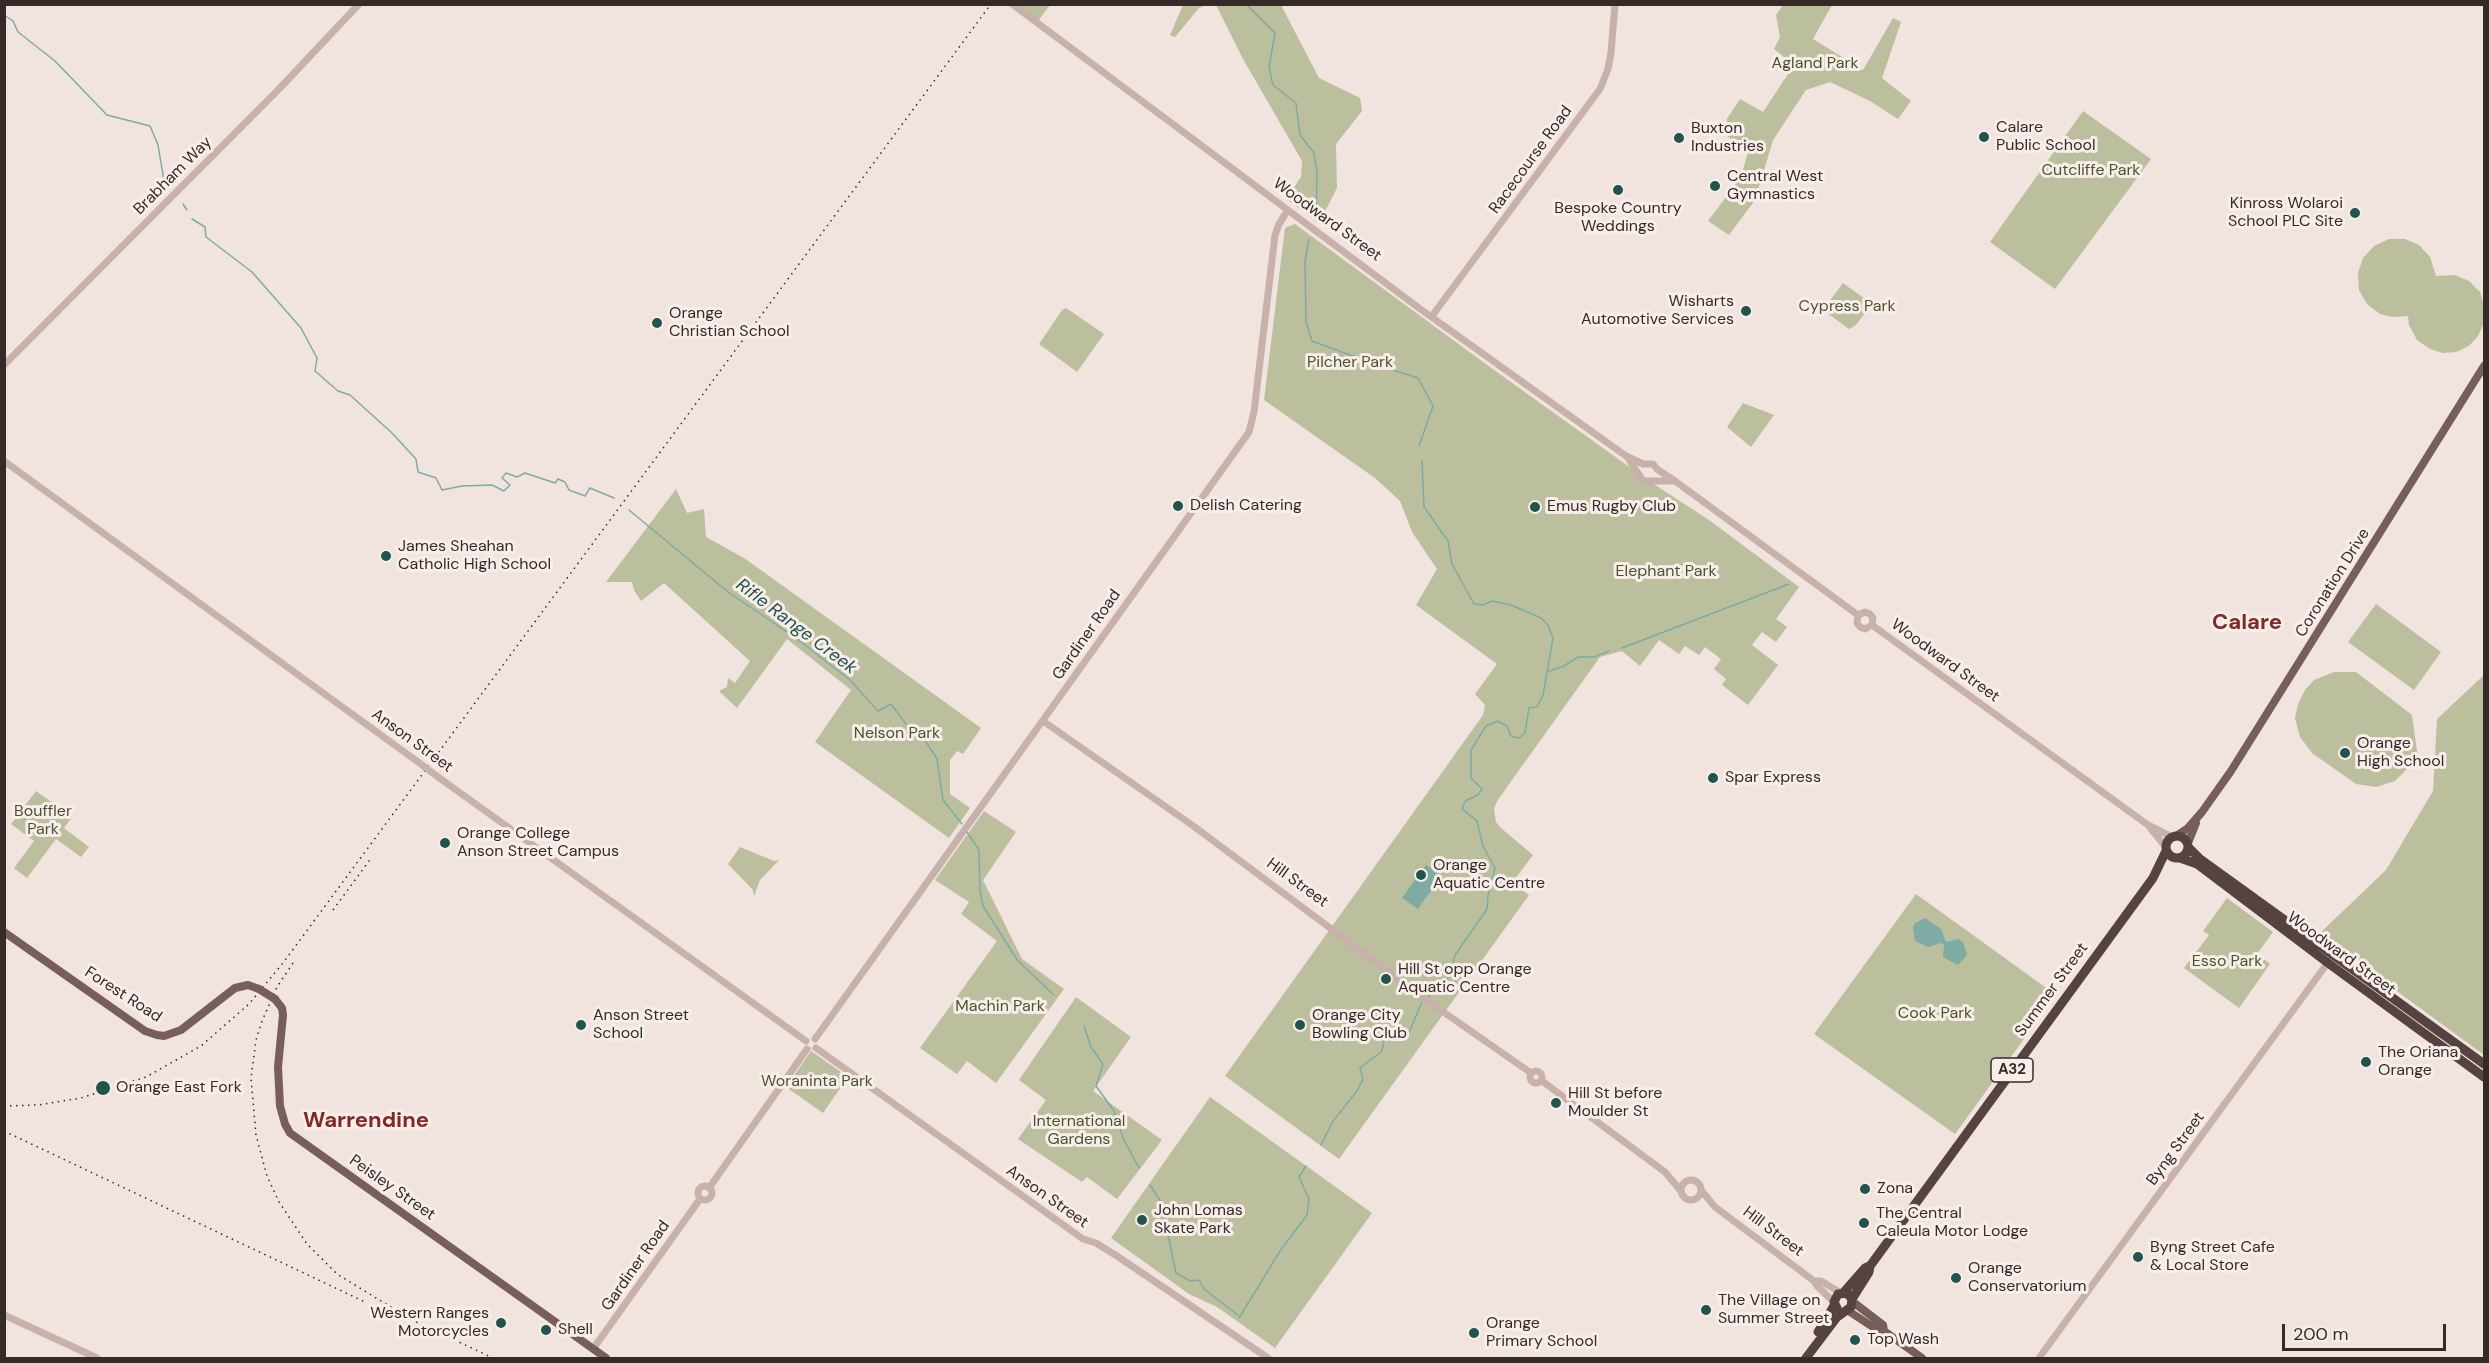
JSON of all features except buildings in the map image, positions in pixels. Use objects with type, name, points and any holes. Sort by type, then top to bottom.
[{"type":"highway","points":[[2174,836],[2183,838],[2188,845]]},
{"type":"highway","name":"A32","points":[[2166,849],[2174,836]]},
{"type":"highway","name":"A32","points":[[2177,858],[2186,855],[2188,845]]},
{"type":"highway","name":"Woodward Street","points":[[2188,845],[2197,857],[2484,1077]]},
{"type":"highway","points":[[2166,849],[2177,858]]},
{"type":"highway","name":"Summer Street","points":[[1806,1359],[1837,1317],[1849,1305],[1869,1272],[1870,1266],[2153,878],[2166,849]]},
{"type":"highway","name":"Woodward Street","points":[[2177,858],[2197,864],[2330,959],[2484,1064]]},
{"type":"highway","name":"Summer Street","points":[[2153,878],[2177,858]]},
{"type":"highway","name":"Summer Street","points":[[1842,1293],[1865,1268],[1870,1266]]},
{"type":"highway","points":[[1834,1303],[1840,1310],[1849,1305],[1849,1295],[1842,1293]]},
{"type":"highway","name":"A32","points":[[1799,1359],[1842,1293]]},
{"type":"main road","name":"Coronation Drive","points":[[2174,836],[2188,828],[2202,812],[2259,728],[2484,366]]},
{"type":"main road","name":"Coronation Drive","points":[[2188,845],[2202,812]]},
{"type":"main road","name":"Forest Road","points":[[4,932],[136,1025],[156,1035],[164,1036],[181,1030],[235,988],[249,985],[259,989]]},
{"type":"main road","name":"Peisley Street","points":[[259,989],[275,999],[283,1015],[278,1067],[280,1106],[285,1125],[290,1133],[606,1359]]},
{"type":"main road","points":[[1849,1305],[1883,1325],[1884,1331],[1922,1359]]},
{"type":"street","name":"Brabham Way","points":[[4,365],[272,96],[359,4]]},
{"type":"street","name":"Woodward Street","points":[[1012,4],[1432,316],[1626,456],[1643,464]]},
{"type":"street","name":"Racecourse Road","points":[[1432,316],[1600,89],[1610,61],[1615,4]]},
{"type":"street","name":"Gardiner Road","points":[[815,1040],[1249,432],[1254,412],[1275,235],[1288,210]]},
{"type":"street","name":"Woodward Street","points":[[1626,456],[1639,472]]},
{"type":"street","name":"Anson Street","points":[[4,461],[807,1045]]},
{"type":"street","points":[[1675,481],[1643,481],[1639,472],[1643,464],[1651,463],[1858,615]]},
{"type":"street","points":[[1653,481],[1657,477],[1658,470]]},
{"type":"street","points":[[1865,612],[1870,614],[1873,618],[1872,626],[1865,629],[1860,627],[1857,623],[1858,615],[1865,612]]},
{"type":"street","name":"Woodward Street","points":[[1872,626],[2148,825],[2174,836]]},
{"type":"street","name":"Hill Street","points":[[1043,720],[1197,828],[1428,1001],[1531,1073],[1530,1079],[1533,1082],[1542,1081],[1665,1172]]},
{"type":"street","name":"Woodward Street","points":[[2148,825],[2166,849]]},
{"type":"street","name":"Byng Street","points":[[2039,1359],[2330,959]]},
{"type":"street","points":[[810,1038],[815,1040],[816,1048],[812,1050],[807,1045],[810,1038]]},
{"type":"street","name":"Gardiner Road","points":[[593,1350],[700,1199],[699,1189],[709,1188],[807,1045]]},
{"type":"street","name":"Anson Street","points":[[816,1048],[1083,1239],[1096,1243],[1117,1256],[1268,1359]]},
{"type":"street","points":[[1665,1172],[1686,1181],[1697,1181],[1701,1190],[1699,1196],[1694,1200],[1685,1198],[1665,1172]]},
{"type":"street","points":[[1680,1190],[1686,1181]]},
{"type":"street","name":"Hill Street","points":[[1701,1190],[1715,1206],[1814,1281],[1834,1303]]},
{"type":"street","name":"Hill Street","points":[[1694,1200],[1715,1206]]},
{"type":"street","name":"Hill Street","points":[[1814,1281],[1821,1281],[1842,1293]]},
{"type":"street","points":[[4,1316],[97,1359]]},
{"type":"green space","points":[[1017,5],[1050,5],[1038,21]]},
{"type":"green space","points":[[1183,5],[1206,5],[1199,8],[1175,37],[1170,35]]},
{"type":"green space","points":[[1216,5],[1281,5],[1319,78],[1360,98],[1362,111],[1336,144],[1337,188],[1319,223],[1286,199],[1301,177],[1302,161],[1243,59]]},
{"type":"green space","name":"Agland Park","points":[[1783,5],[1832,5],[1813,39],[1863,70],[1893,18],[1901,22],[1882,78],[1911,101],[1898,119],[1870,101],[1830,82],[1806,90],[1773,140],[1755,200],[1729,235],[1708,221],[1741,177],[1748,152],[1726,135],[1727,119],[1740,99],[1763,112],[1794,65],[1774,49],[1780,37],[1776,15]]},
{"type":"green space","name":"Cutcliffe Park","points":[[2083,111],[2151,159],[2055,289],[1990,242]]},
{"type":"green space","points":[[1295,224],[1494,370],[1649,481],[1709,520],[1799,587],[1776,619],[1787,627],[1776,642],[1762,632],[1752,645],[1778,665],[1748,705],[1722,685],[1726,679],[1714,669],[1721,659],[1705,647],[1699,655],[1685,646],[1679,654],[1659,640],[1640,666],[1622,651],[1600,657],[1497,801],[1494,809],[1496,822],[1501,828],[1533,855],[1512,883],[1529,895],[1339,1159],[1225,1076],[1483,715],[1485,705],[1475,694],[1497,664],[1416,605],[1437,569],[1412,532],[1400,501],[1375,478],[1264,400],[1285,228]]},
{"type":"green space","points":[[2389,239],[2405,239],[2419,245],[2430,257],[2436,276],[2455,275],[2469,281],[2480,292],[2484,305],[2484,323],[2478,336],[2469,346],[2456,352],[2443,353],[2430,349],[2417,340],[2409,325],[2408,316],[2393,317],[2380,314],[2367,304],[2359,290],[2358,273],[2363,258],[2374,246]]},
{"type":"green space","name":"Cypress Park","points":[[1843,283],[1872,304],[1856,325],[1849,329],[1823,310]]},
{"type":"green space","points":[[1066,308],[1104,334],[1077,372],[1039,344],[1062,310]]},
{"type":"green space","points":[[1743,403],[1774,415],[1751,447],[1727,427]]},
{"type":"green space","name":"Nelson Park","points":[[676,489],[687,513],[704,509],[706,537],[744,558],[981,728],[963,754],[957,751],[950,760],[950,794],[970,808],[949,838],[815,742],[851,690],[787,639],[737,708],[719,691],[727,687],[728,678],[735,683],[750,661],[664,583],[641,601],[632,582],[606,582]]},
{"type":"green space","points":[[2376,604],[2441,652],[2414,690],[2348,642]]},
{"type":"green space","points":[[2334,672],[2356,672],[2412,715],[2417,752],[2410,766],[2395,781],[2376,787],[2356,784],[2312,753],[2300,737],[2295,718],[2298,704],[2305,690],[2314,680]]},
{"type":"green space","points":[[2484,675],[2484,1055],[2319,934],[2386,870],[2433,791],[2437,719]]},
{"type":"green space","name":"Bouffler Park","points":[[36,791],[72,817],[64,828],[89,847],[81,857],[56,839],[27,878],[14,868],[34,841],[11,824]]},
{"type":"green space","name":"Machin Park","points":[[984,811],[1016,832],[983,880],[1022,959],[1064,989],[996,1083],[967,1061],[957,1074],[920,1048],[997,941],[961,914],[969,902],[935,880]]},
{"type":"green space","points":[[740,847],[774,861],[779,860],[760,880],[754,896],[753,890],[728,864]]},
{"type":"green space","name":"Cook Park","points":[[1916,894],[2056,995],[1955,1134],[1814,1034]]},
{"type":"green space","name":"Esso Park","points":[[2227,898],[2273,932],[2257,954],[2270,964],[2239,1008],[2184,968],[2209,935],[2203,931]]},
{"type":"green space","name":"International Gardens","points":[[1076,997],[1131,1037],[1093,1091],[1162,1140],[1117,1199],[1087,1177],[1082,1182],[1018,1139],[1046,1100],[1019,1080]]},
{"type":"green space","name":"Woraninta Park","points":[[811,1051],[848,1077],[823,1113],[786,1087]]},
{"type":"green space","points":[[1210,1097],[1372,1213],[1275,1348],[1217,1307],[1189,1294],[1111,1238]]},
{"type":"water","points":[[1426,865],[1442,875],[1418,909],[1402,898]]},
{"type":"water","points":[[1925,918],[1941,929],[1946,942],[1959,939],[1963,942],[1967,955],[1958,965],[1943,957],[1944,944],[1928,947],[1915,941],[1913,928],[1915,923]]},
{"type":"waterway","points":[[1246,4],[1275,33],[1269,67],[1273,85],[1296,103],[1300,135],[1314,153],[1317,173],[1316,218]]},
{"type":"waterway","name":"Rifle Range Creek","points":[[4,15],[13,21],[18,32],[55,61],[107,115],[150,126],[158,145],[164,181]]},
{"type":"waterway","name":"Rifle Range Creek","points":[[183,204],[187,210]]},
{"type":"waterway","name":"Rifle Range Creek","points":[[192,219],[205,227],[206,237],[252,272],[301,328],[317,358],[315,371],[338,391],[350,395],[392,433],[416,459],[418,472],[436,478],[442,490],[462,486],[492,485],[504,491],[510,485],[502,478],[506,473],[517,477],[525,473],[555,483],[558,479],[565,482],[569,490],[585,496],[590,488],[614,498]]},
{"type":"waterway","points":[[1309,239],[1305,261],[1306,322],[1312,341],[1383,367]]},
{"type":"waterway","points":[[1393,370],[1418,378],[1433,406],[1419,446]]},
{"type":"waterway","points":[[1422,461],[1424,507],[1448,541],[1452,564],[1474,604],[1483,605],[1492,601],[1511,605],[1541,618],[1548,625],[1553,638],[1543,695],[1537,707],[1529,708],[1525,733],[1519,738],[1511,736],[1507,726],[1498,721],[1486,726],[1471,750],[1471,778],[1482,789],[1478,795],[1465,801],[1462,809],[1477,821],[1483,846],[1495,868],[1487,909],[1455,955],[1450,976],[1428,997]]},
{"type":"waterway","name":"Rifle Range Creek","points":[[629,510],[728,592],[796,638],[850,680],[878,711],[891,704],[905,723],[926,742],[937,759],[943,800],[962,824]]},
{"type":"waterway","points":[[1622,648],[1789,584]]},
{"type":"waterway","points":[[1549,671],[1564,666],[1578,657],[1594,657],[1609,651]]},
{"type":"waterway","name":"Rifle Range Creek","points":[[967,832],[979,850],[980,890],[983,906],[1018,961],[1054,995]]},
{"type":"waterway","points":[[1321,1145],[1333,1121],[1357,1091],[1363,1079],[1360,1068],[1382,1051],[1384,1040],[1401,1040],[1407,1037],[1422,1002]]},
{"type":"waterway","name":"Rifle Range Creek","points":[[1084,1026],[1091,1047],[1103,1064],[1096,1086],[1114,1111],[1124,1140],[1139,1168]]},
{"type":"waterway","points":[[1239,1318],[1280,1251],[1307,1215],[1309,1199],[1299,1177],[1306,1166]]},
{"type":"waterway","name":"Rifle Range Creek","points":[[1150,1185],[1161,1202],[1176,1273],[1190,1281],[1199,1280],[1204,1289],[1238,1315]]},
{"type":"railway","points":[[4,1106],[38,1105],[81,1098],[146,1077],[201,1046],[249,1004],[283,963],[991,4]]},
{"type":"railway","points":[[333,910],[372,857]]},
{"type":"railway","points":[[293,963],[277,987],[262,1021],[256,1040],[251,1078],[256,1135],[267,1176],[279,1202],[307,1244],[337,1274],[412,1320],[493,1358]]},
{"type":"railway","points":[[4,1131],[365,1302]]},
{"type":"place","name":"Calare Public School","points":[[1984,137]]},
{"type":"place","name":"Buxton Industries","points":[[1679,138]]},
{"type":"place","name":"Central West Gymnastics","points":[[1715,186]]},
{"type":"place","name":"Bespoke Country Weddings","points":[[1618,190]]},
{"type":"place","name":"Kinross Wolaroi School PLC Site","points":[[2355,213]]},
{"type":"place","name":"Wisharts Automotive Services","points":[[1746,311]]},
{"type":"place","name":"Orange Christian School","points":[[657,323]]},
{"type":"place","name":"Delish Catering","points":[[1178,506]]},
{"type":"place","name":"Emus Rugby Club","points":[[1535,507]]},
{"type":"place","name":"James Sheahan Catholic High School","points":[[386,556]]},
{"type":"place","name":"Orange High School","points":[[2345,753]]},
{"type":"place","name":"Spar Express","points":[[1713,778]]},
{"type":"place","name":"Orange College Anson Street Campus","points":[[445,843]]},
{"type":"place","name":"Orange Aquatic Centre","points":[[1421,875]]},
{"type":"place","name":"Hill St opp Orange Aquatic Centre","points":[[1386,979]]},
{"type":"place","name":"Anson Street School","points":[[581,1025]]},
{"type":"place","name":"Orange City Bowling Club","points":[[1300,1025]]},
{"type":"place","name":"The Oriana Orange","points":[[2366,1062]]},
{"type":"place","name":"Orange East Fork","points":[[103,1088]]},
{"type":"place","name":"Hill St before Moulder St","points":[[1556,1103]]},
{"type":"place","name":"Zona","points":[[1865,1189]]},
{"type":"place","name":"John Lomas Skate Park","points":[[1142,1220]]},
{"type":"place","name":"The Central Caleula Motor Lodge","points":[[1864,1223]]},
{"type":"place","name":"Byng Street Cafe & Local Store","points":[[2138,1257]]},
{"type":"place","name":"Orange Conservatorium","points":[[1956,1278]]},
{"type":"place","name":"The Village on Summer Street","points":[[1706,1310]]},
{"type":"place","name":"Western Ranges Motorcycles","points":[[501,1323]]},
{"type":"place","name":"Shell","points":[[546,1330]]},
{"type":"place","name":"Orange Primary School","points":[[1474,1333]]},
{"type":"place","name":"Top Wash","points":[[1855,1340]]},
{"type":"district","name":"Calare","points":[[2247,623]]},
{"type":"district","name":"Warrendine","points":[[366,1121]]},
{"type":"park label","name":"Pilcher Park","points":[[1350,363]]},
{"type":"park label","name":"Elephant Park","points":[[1666,572]]}]
